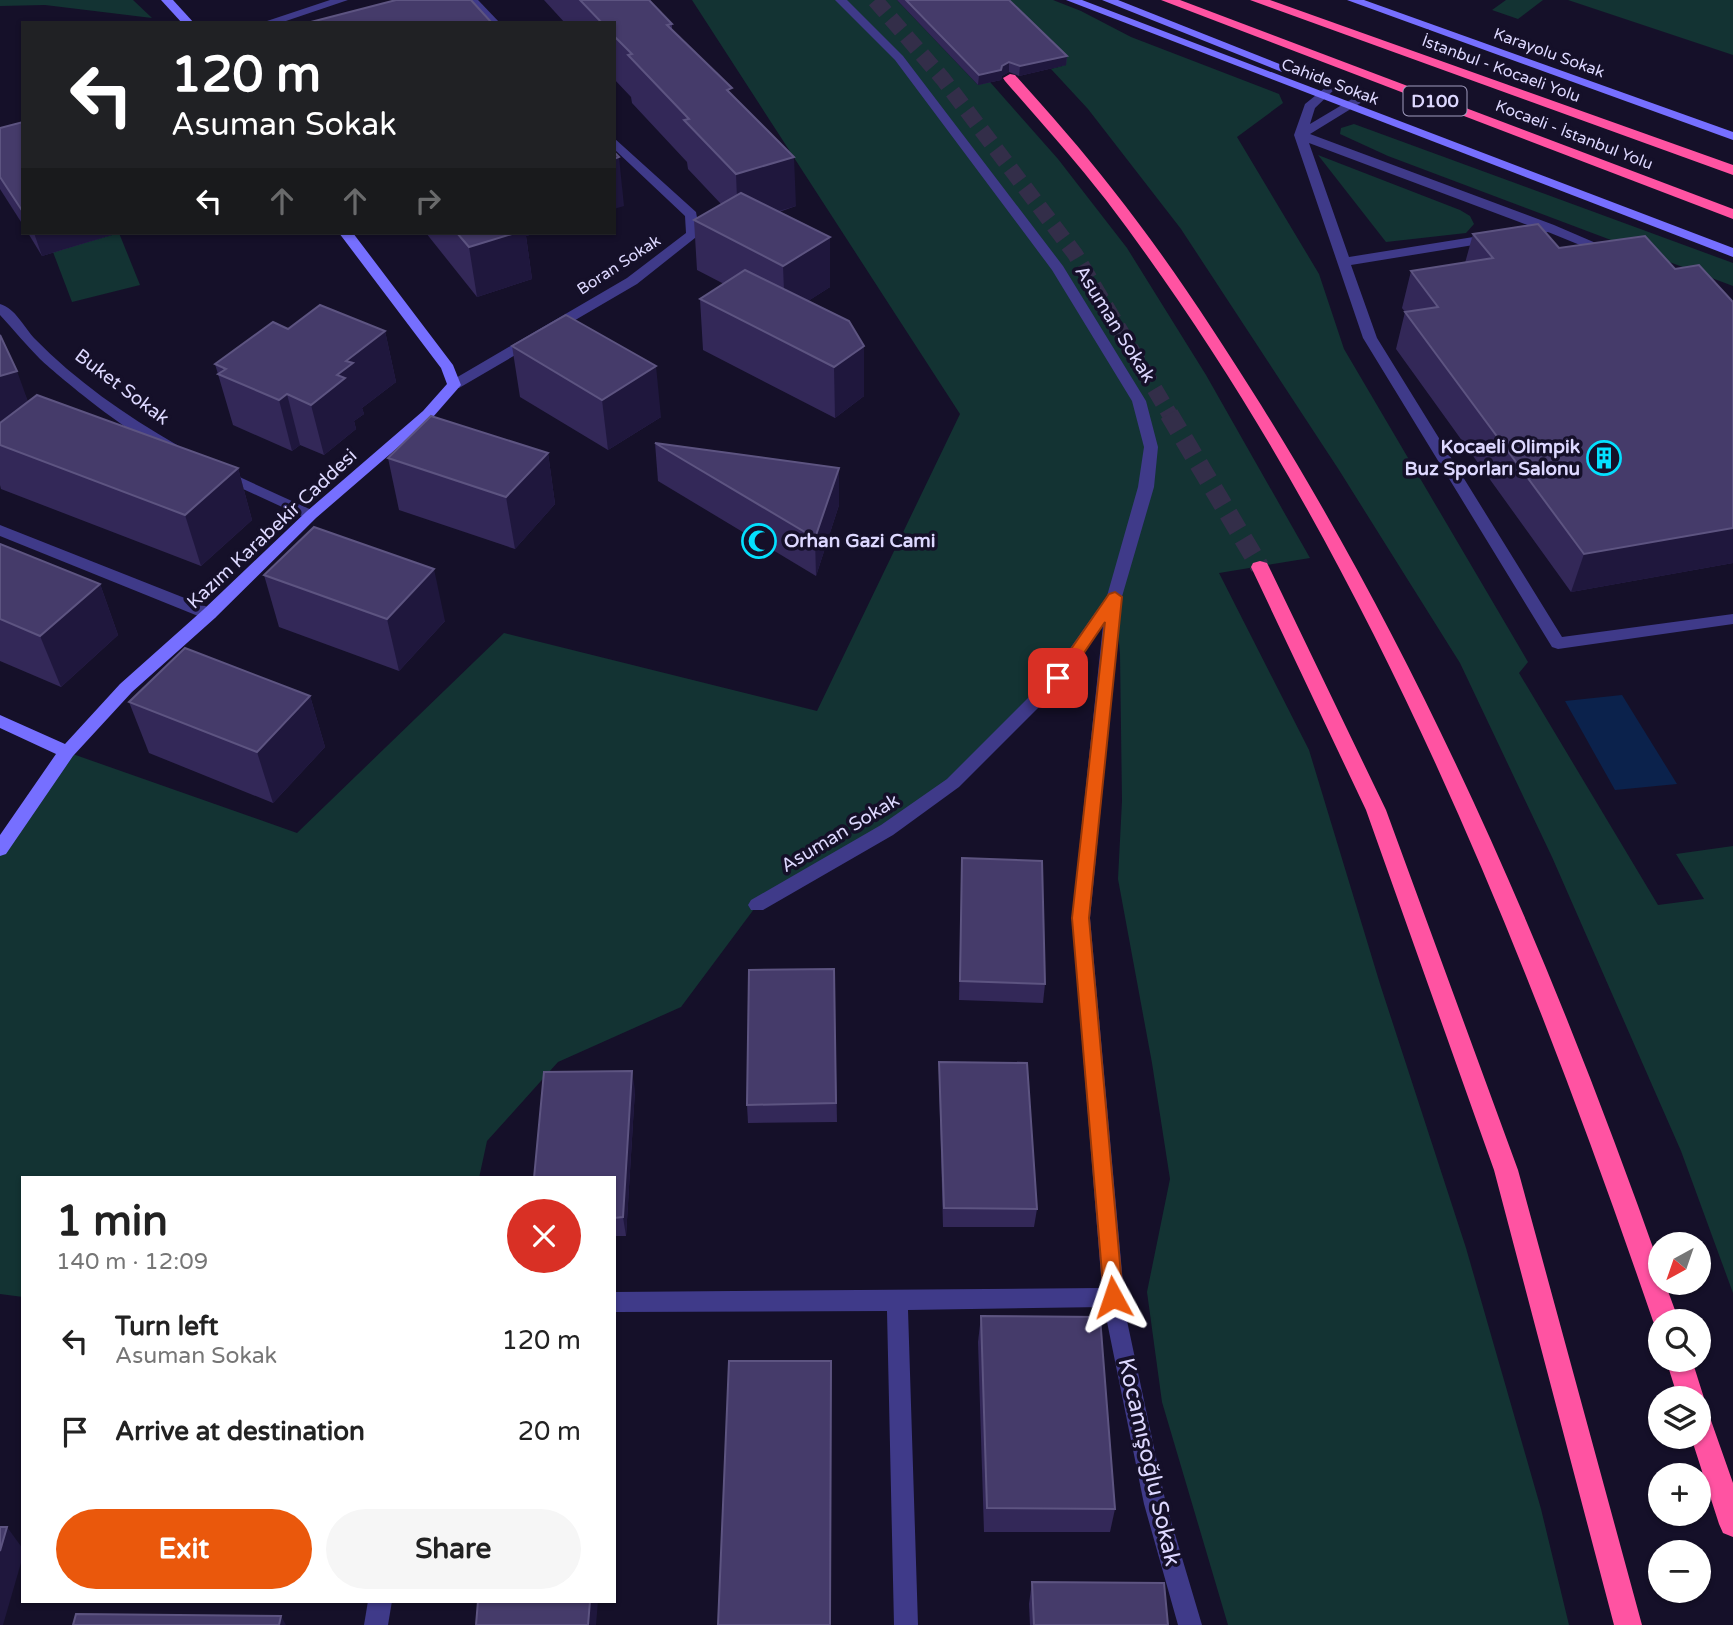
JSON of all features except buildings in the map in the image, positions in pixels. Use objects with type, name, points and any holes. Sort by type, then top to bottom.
[{"type":"highway","name":"Kocaeli - İstanbul Yolu","points":[[1168,0],[1733,214]]},
{"type":"highway","name":"İstanbul - Kocaeli Yolu","points":[[1257,0],[1733,170]]},
{"type":"highway","points":[[1010,78],[1124,213],[1184,299],[1238,381],[1368,606],[1445,756],[1528,945],[1621,1189],[1662,1309]]},
{"type":"highway","points":[[1260,567],[1376,810],[1506,1170],[1628,1625]]},
{"type":"highway","points":[[1708,1449],[1733,1524]]},
{"type":"main road","points":[[167,0],[186,21]]},
{"type":"main road","name":"Cahide Sokak","points":[[1072,0],[1326,91],[1361,99],[1733,241]]},
{"type":"main road","name":"Cahide Sokak","points":[[1108,0],[1326,91],[1349,106],[1733,253]]},
{"type":"main road","name":"Karayolu Sokak","points":[[1353,0],[1733,136]]},
{"type":"main road","points":[[348,235],[448,368],[454,385]]},
{"type":"main road","name":"Kazım Karabekir Caddesi","points":[[0,849],[67,752],[126,688],[209,614],[311,515],[428,414],[454,385]]},
{"type":"main road","points":[[0,721],[67,752]]},
{"type":"street","points":[[274,21],[342,0]]},
{"type":"street","points":[[472,0],[492,21]]},
{"type":"street","name":"Asuman Sokak","points":[[757,905],[887,830],[953,783],[1058,678],[1115,597],[1148,474],[1151,447],[1139,401],[1058,269],[899,58],[841,0]]},
{"type":"street","points":[[1326,91],[1309,107],[1300,135],[1370,338],[1558,643],[1733,618]]},
{"type":"street","points":[[1300,135],[1361,99]]},
{"type":"street","points":[[1300,135],[1630,260]]},
{"type":"street","name":"Boran Sokak","points":[[454,385],[632,281],[693,234],[691,215],[616,144]]},
{"type":"street","points":[[1343,262],[1549,228]]},
{"type":"street","name":"Buket Sokak","points":[[0,309],[29,341],[116,413],[188,457]]},
{"type":"street","points":[[212,470],[311,515]]},
{"type":"street","points":[[0,530],[209,614]]},
{"type":"street","name":"Kocamışoğlu Sokak","points":[[1115,597],[1081,918],[1113,1297],[1155,1504],[1190,1625]]},
{"type":"street","points":[[616,1303],[1113,1297]]},
{"type":"street","points":[[897,1301],[906,1625]]},
{"type":"street","points":[[376,1625],[380,1603]]},
{"type":"green space","points":[[0,0],[133,0],[152,18],[45,5],[0,6]]},
{"type":"green space","points":[[692,0],[897,0],[978,85],[990,82],[1058,159],[1127,248],[1206,375],[1310,558],[1219,573],[1309,750],[1380,984],[1466,1248],[1541,1509],[1569,1625],[1228,1625],[1162,1402],[1147,1292],[1170,1179],[1118,879],[1122,801],[1120,654],[1115,598],[1058,678],[953,783],[757,905],[681,1007],[558,1062],[487,1141],[479,1176],[21,1176],[21,1297],[0,1294],[0,849],[67,752],[297,833],[504,633],[817,711],[960,414]]},
{"type":"green space","points":[[999,0],[1053,0],[1131,37],[1279,94],[1283,103],[1237,137],[1319,274],[1344,349],[1528,662],[1519,673],[1658,905],[1704,899],[1676,854],[1733,846],[1733,1293],[1681,1151],[1552,857],[1460,663],[1339,470],[1181,229],[1088,109],[1051,69],[1066,65]]},
{"type":"green space","points":[[1506,0],[1543,0],[1518,19],[1492,10]]},
{"type":"green space","points":[[1568,0],[1733,0],[1733,55]]},
{"type":"green space","points":[[1354,124],[1733,263],[1733,286],[1388,156],[1340,134],[1341,128]]},
{"type":"green space","points":[[1318,155],[1460,210],[1470,216],[1474,224],[1466,233],[1386,242]]},
{"type":"green space","points":[[120,235],[140,285],[72,302],[53,252]]},
{"type":"water","points":[[1622,695],[1677,784],[1615,790],[1565,701]]},
{"type":"tunnel","points":[[875,0],[943,79],[1075,254],[1170,415]]},
{"type":"tunnel","points":[[1169,414],[1260,567]]},
{"type":"place","name":"Kocaeli Olimpik Buz Sporları Salonu","points":[[1604,458]]},
{"type":"place","name":"Orhan Gazi Cami","points":[[759,541]]},
{"type":"route","points":[[1058,678],[1115,597],[1081,918],[1113,1297]]}]
